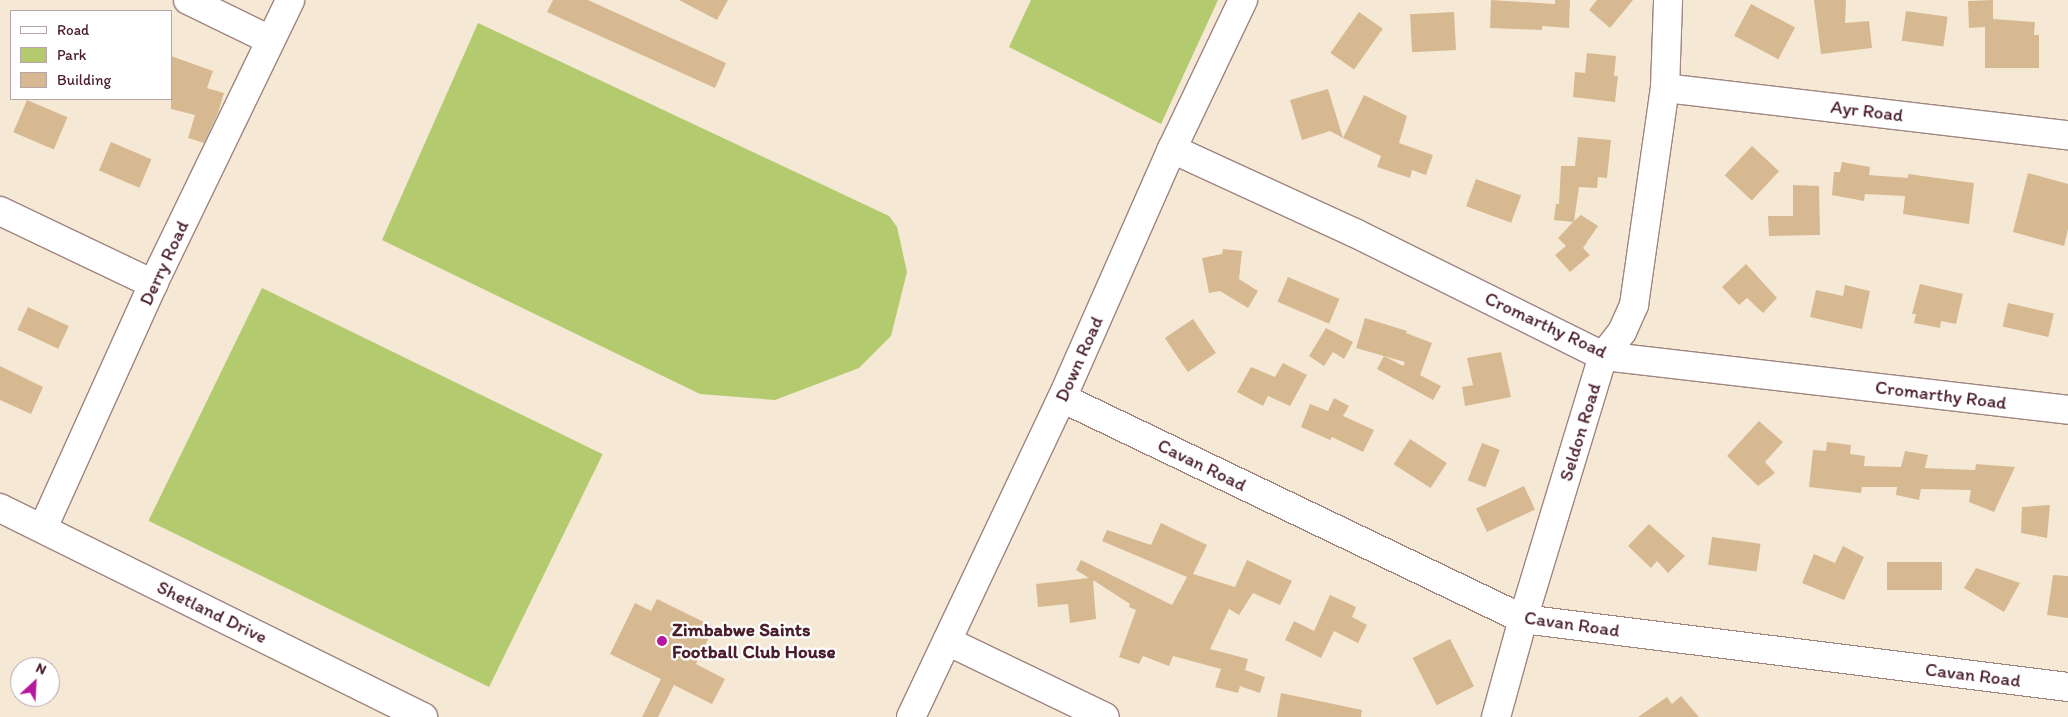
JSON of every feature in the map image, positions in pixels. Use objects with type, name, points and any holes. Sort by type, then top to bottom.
[{"type":"street","points":[[188,0],[270,40]]},
{"type":"street","name":"Derry Road","points":[[43,528],[153,284],[290,0]]},
{"type":"street","name":"Down Road","points":[[911,717],[1062,398],[1172,149],[1243,0]]},
{"type":"street","name":"Seldon Road","points":[[1496,717],[1523,619],[1603,356],[1622,332],[1634,305],[1666,88],[1668,0]]},
{"type":"street","name":"Ayr Road","points":[[1666,88],[2068,135]]},
{"type":"street","name":"Cromarthy Road","points":[[1172,149],[1373,242],[1603,356],[2068,410]]},
{"type":"street","points":[[0,211],[153,284]]},
{"type":"street","name":"Cavan Road","points":[[1062,398],[1523,619],[2068,687]]},
{"type":"street","name":"Shetland Drive","points":[[0,508],[423,717]]},
{"type":"street","points":[[946,641],[1105,717]]},
{"type":"green space","points":[[1031,0],[1218,0],[1161,124],[1009,47]]},
{"type":"green space","points":[[478,23],[889,216],[897,227],[907,272],[891,336],[859,368],[775,400],[700,394],[382,240]]},
{"type":"green space","points":[[262,288],[603,454],[489,687],[148,521]]},
{"type":"building","points":[[553,0],[588,0],[726,63],[715,88],[547,12]]},
{"type":"building","points":[[679,0],[728,0],[717,20]]},
{"type":"building","points":[[1491,0],[1555,4],[1555,0],[1570,0],[1569,28],[1542,26],[1542,30],[1490,28]]},
{"type":"building","points":[[1597,0],[1633,0],[1610,28],[1589,10]]},
{"type":"building","points":[[1814,0],[1846,0],[1845,23],[1869,21],[1872,48],[1821,54]]},
{"type":"building","points":[[1993,0],[1993,19],[2035,22],[2034,35],[2039,35],[2039,68],[1985,68],[1985,27],[1969,28],[1968,1]]},
{"type":"building","points":[[1751,4],[1795,27],[1778,59],[1734,36]]},
{"type":"building","points":[[1906,11],[1948,17],[1943,47],[1902,41]]},
{"type":"building","points":[[1359,12],[1383,29],[1354,70],[1330,53]]},
{"type":"building","points":[[1454,12],[1456,50],[1412,52],[1410,14]]},
{"type":"building","points":[[1587,53],[1616,56],[1614,76],[1618,76],[1615,102],[1573,97],[1575,72],[1585,73]]},
{"type":"building","points":[[172,56],[213,71],[207,88],[224,93],[218,113],[204,143],[188,138],[195,115],[171,109]]},
{"type":"building","points":[[1328,89],[1343,138],[1330,131],[1302,140],[1290,100]]},
{"type":"building","points":[[1364,95],[1407,116],[1399,143],[1433,155],[1426,175],[1412,170],[1410,178],[1377,167],[1381,156],[1343,138]]},
{"type":"building","points":[[27,100],[68,117],[54,149],[13,132]]},
{"type":"building","points":[[1578,137],[1611,140],[1607,178],[1598,177],[1597,188],[1579,187],[1574,221],[1581,215],[1598,226],[1583,248],[1590,255],[1570,272],[1555,255],[1566,246],[1558,238],[1573,222],[1554,220],[1556,204],[1559,204],[1561,166],[1575,166]]},
{"type":"building","points":[[111,142],[152,159],[139,188],[99,171]]},
{"type":"building","points":[[1752,146],[1779,171],[1752,200],[1725,175]]},
{"type":"building","points":[[1842,162],[1870,167],[1869,175],[1908,178],[1908,174],[1974,183],[1969,224],[1903,214],[1905,196],[1865,194],[1864,201],[1832,195],[1834,172],[1840,172]]},
{"type":"building","points":[[2028,173],[2068,184],[2068,229],[2064,246],[2013,232]]},
{"type":"building","points":[[1476,179],[1521,195],[1511,223],[1466,206]]},
{"type":"building","points":[[1793,185],[1819,186],[1820,235],[1769,236],[1768,216],[1793,216]]},
{"type":"building","points":[[1223,249],[1242,251],[1239,279],[1258,291],[1248,308],[1220,291],[1209,293],[1202,258],[1222,254]]},
{"type":"building","points":[[1746,264],[1777,298],[1763,313],[1747,298],[1739,305],[1722,287]]},
{"type":"building","points":[[1288,277],[1340,299],[1329,324],[1277,302]]},
{"type":"building","points":[[1920,284],[1963,294],[1956,324],[1941,321],[1940,328],[1914,323],[1916,314],[1912,314]]},
{"type":"building","points":[[1845,285],[1870,291],[1862,329],[1810,317],[1816,290],[1843,296]]},
{"type":"building","points":[[2008,303],[2054,314],[2048,337],[2003,326]]},
{"type":"building","points":[[28,307],[69,326],[58,349],[17,330]]},
{"type":"building","points":[[1365,318],[1407,331],[1406,333],[1432,343],[1420,375],[1441,386],[1433,400],[1377,369],[1384,356],[1356,348]],"holes":[[[1384,356],[1405,362],[1403,366]]]},
{"type":"building","points":[[1193,319],[1216,353],[1188,372],[1165,338]]},
{"type":"building","points":[[1326,328],[1353,342],[1344,359],[1333,352],[1324,366],[1309,356]]},
{"type":"building","points":[[1501,352],[1511,397],[1465,406],[1462,387],[1473,385],[1467,358]]},
{"type":"building","points":[[1283,363],[1307,375],[1290,406],[1268,396],[1263,406],[1237,392],[1251,367],[1275,377]]},
{"type":"building","points":[[0,366],[43,387],[31,414],[0,400]]},
{"type":"building","points":[[1334,398],[1349,406],[1343,416],[1374,430],[1363,452],[1332,437],[1330,440],[1301,427],[1310,404],[1328,411]]},
{"type":"building","points":[[1759,421],[1783,442],[1765,462],[1775,473],[1758,486],[1727,456]]},
{"type":"building","points":[[1410,439],[1447,463],[1431,488],[1394,464]]},
{"type":"building","points":[[1827,442],[1851,445],[1850,454],[1865,456],[1864,466],[1901,467],[1905,451],[1928,455],[1925,468],[1975,470],[1976,464],[2015,467],[1994,512],[1969,502],[1971,490],[1921,489],[1919,500],[1896,495],[1897,487],[1862,487],[1861,493],[1809,487],[1813,450],[1826,451]]},
{"type":"building","points":[[1482,443],[1500,450],[1485,487],[1468,480]]},
{"type":"building","points":[[1524,486],[1535,510],[1487,532],[1476,508]]},
{"type":"building","points":[[2050,505],[2047,538],[2021,533],[2022,507]]},
{"type":"building","points":[[1161,523],[1207,545],[1193,574],[1235,587],[1247,560],[1292,581],[1280,605],[1253,593],[1239,615],[1229,609],[1210,649],[1248,659],[1245,670],[1265,677],[1260,693],[1240,686],[1238,693],[1215,687],[1221,669],[1173,656],[1169,666],[1143,656],[1139,664],[1119,657],[1136,610],[1129,607],[1130,604],[1093,580],[1096,619],[1070,623],[1068,604],[1038,607],[1036,584],[1089,578],[1076,570],[1081,560],[1172,605],[1187,577],[1102,541],[1107,530],[1151,545]]},
{"type":"building","points":[[1649,524],[1685,556],[1668,573],[1657,561],[1651,568],[1628,546]]},
{"type":"building","points":[[1712,537],[1761,544],[1757,572],[1708,565]]},
{"type":"building","points":[[1843,546],[1864,557],[1844,600],[1802,583],[1814,554],[1835,563]]},
{"type":"building","points":[[1887,562],[1942,562],[1942,590],[1887,590]]},
{"type":"building","points":[[1976,568],[2020,583],[2004,612],[1964,588]]},
{"type":"building","points":[[2053,575],[2068,576],[2068,618],[2047,615]]},
{"type":"building","points":[[1330,595],[1356,607],[1352,617],[1367,625],[1358,643],[1334,631],[1321,658],[1285,640],[1294,621],[1314,631]]},
{"type":"building","name":"Zimbabwe Saints Football Club House","points":[[657,599],[714,627],[696,664],[725,679],[712,704],[674,685],[658,717],[642,717],[661,679],[610,654],[635,603],[651,611]]},
{"type":"building","points":[[1450,639],[1474,686],[1437,705],[1413,658]]},
{"type":"building","points":[[1281,693],[1362,710],[1361,717],[1277,717]]},
{"type":"building","points":[[1681,696],[1699,717],[1638,717],[1667,697],[1672,704]]},
{"type":"place","name":"Zimbabwe Saints Football Club House","points":[[662,641]]}]
